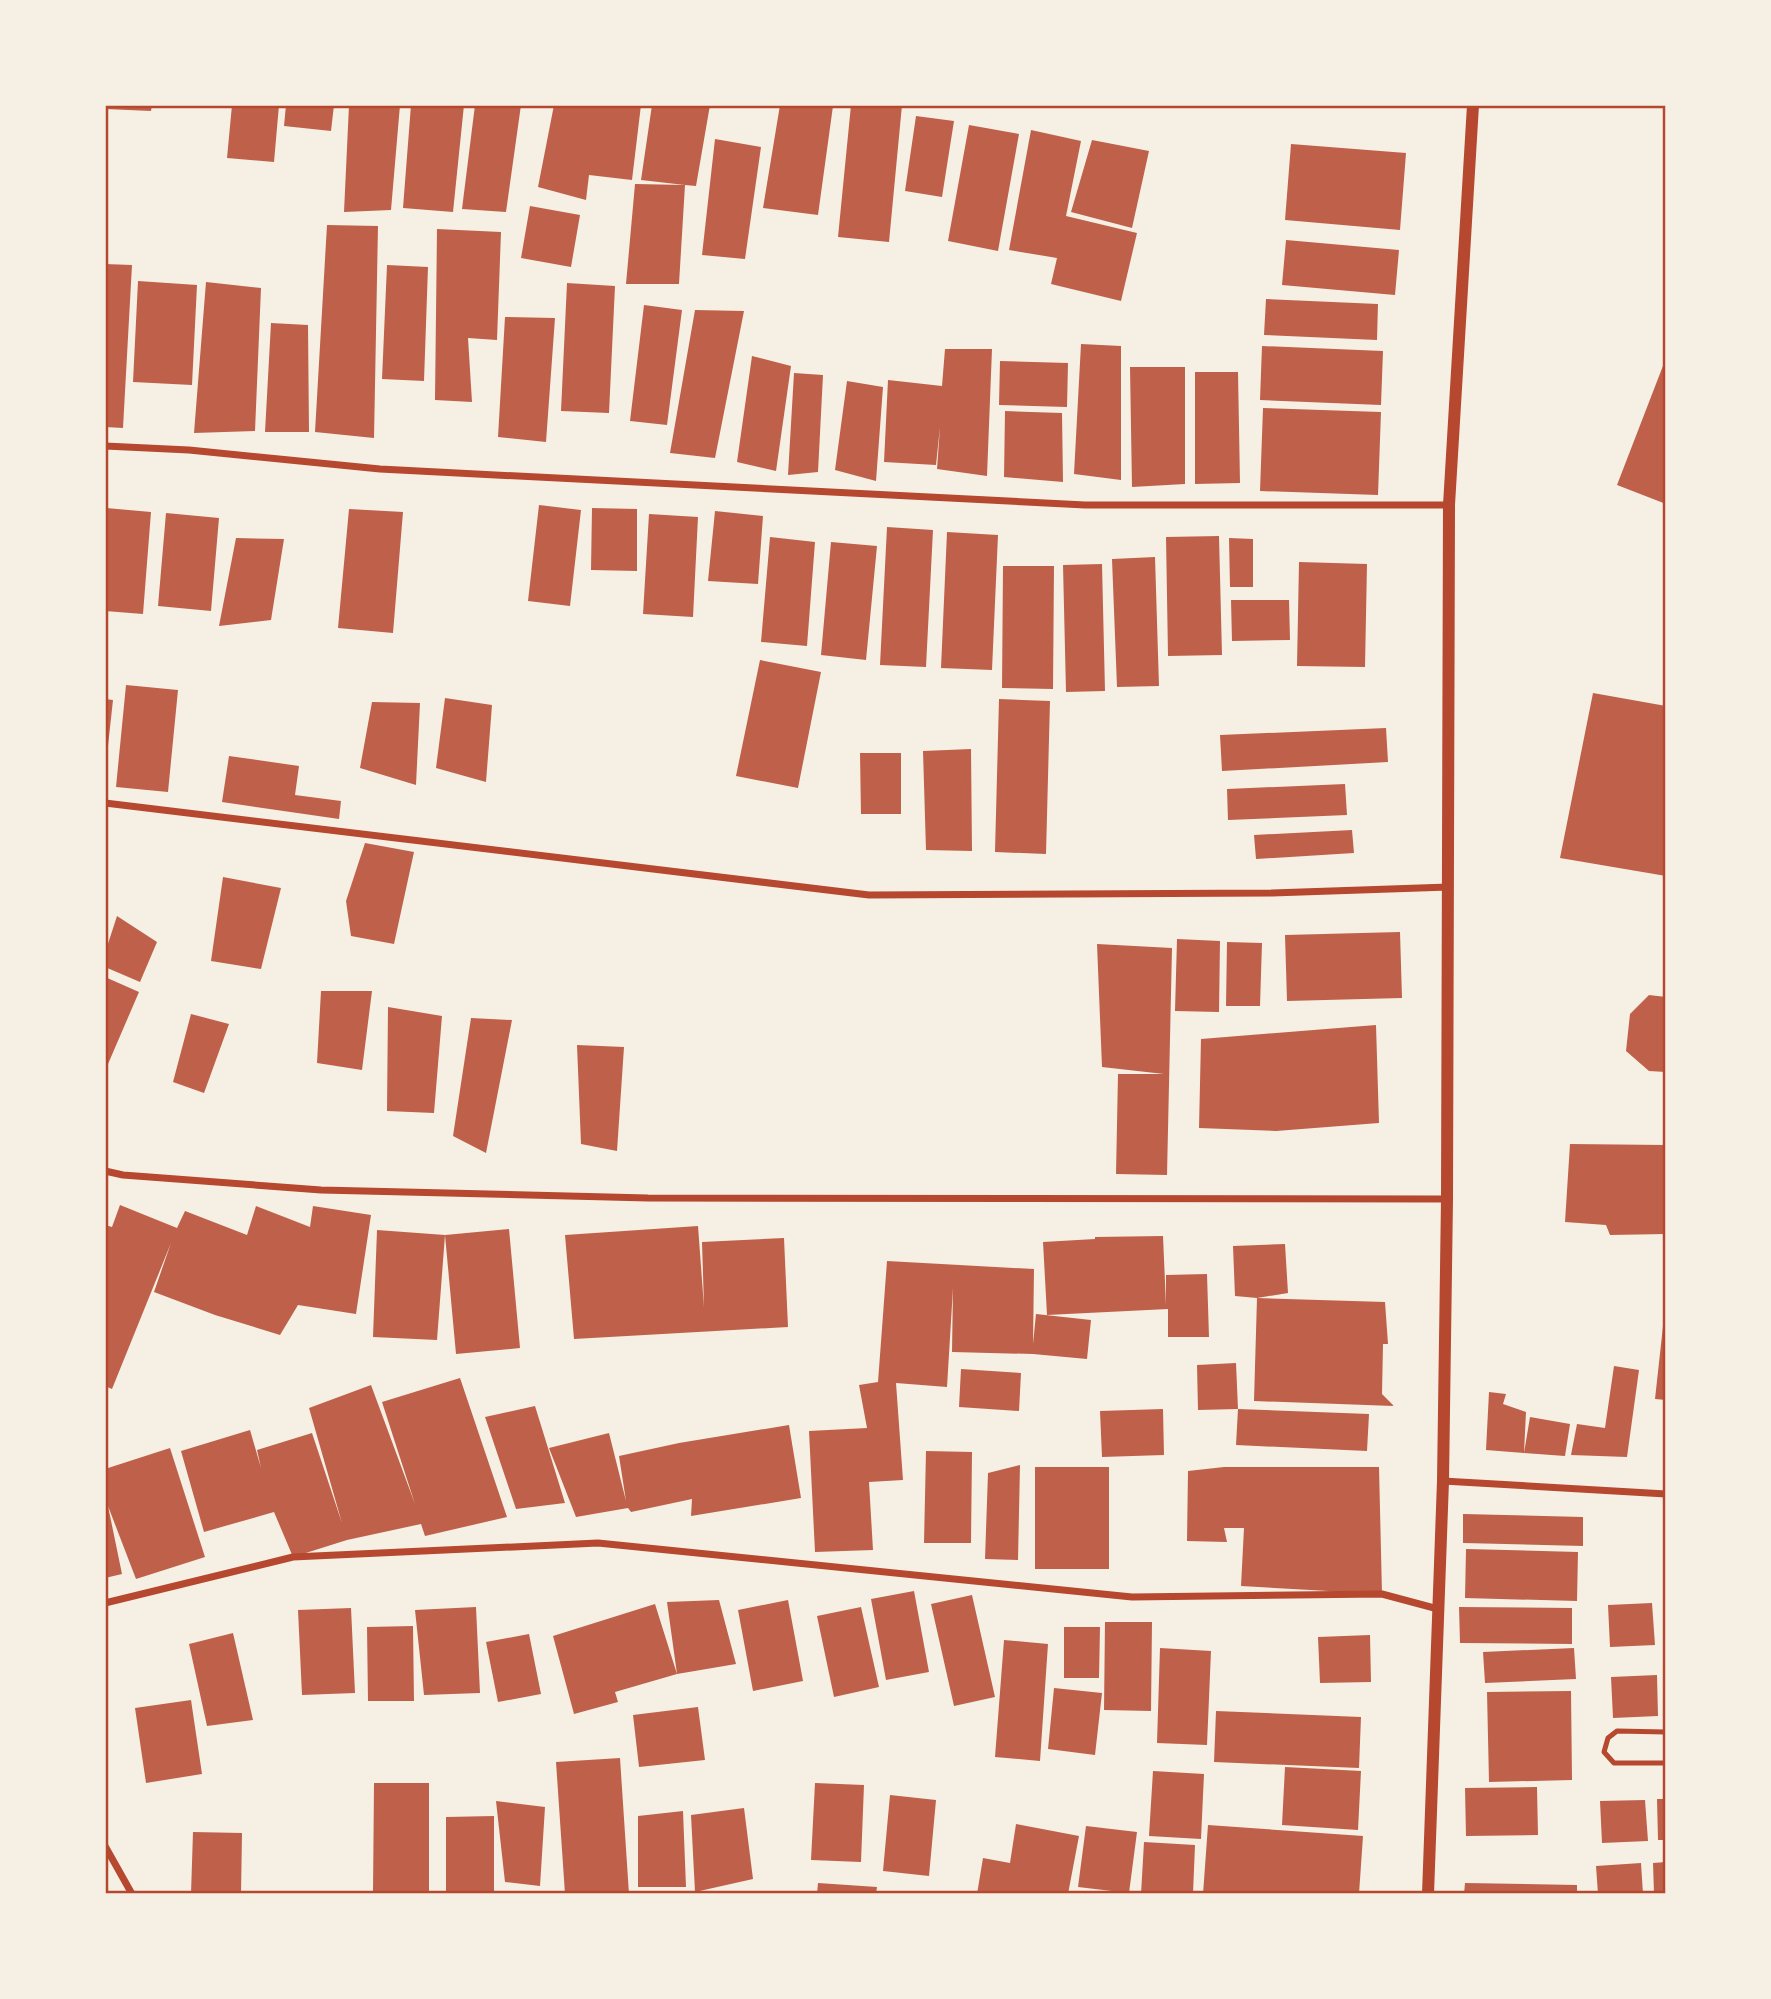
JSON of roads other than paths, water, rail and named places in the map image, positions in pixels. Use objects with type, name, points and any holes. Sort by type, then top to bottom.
[{"type":"street","points":[[1429,1894],[1443,1481],[1449,887],[1449,505],[1473,105]]},
{"type":"street","points":[[105,446],[189,450],[380,468],[1085,505],[1449,505]]},
{"type":"street","points":[[105,803],[869,895],[1272,893],[1449,887]]},
{"type":"street","points":[[105,1171],[123,1175],[321,1190],[648,1198],[1447,1199]]},
{"type":"street","points":[[1443,1481],[1666,1494]]},
{"type":"street","points":[[105,1603],[293,1557],[598,1543],[1132,1597],[1382,1594],[1438,1609]]},
{"type":"street","points":[[105,1846],[132,1894]]},
{"type":"lane","points":[[1666,1732],[1617,1731],[1608,1738],[1604,1752],[1614,1763],[1666,1763]]}]
